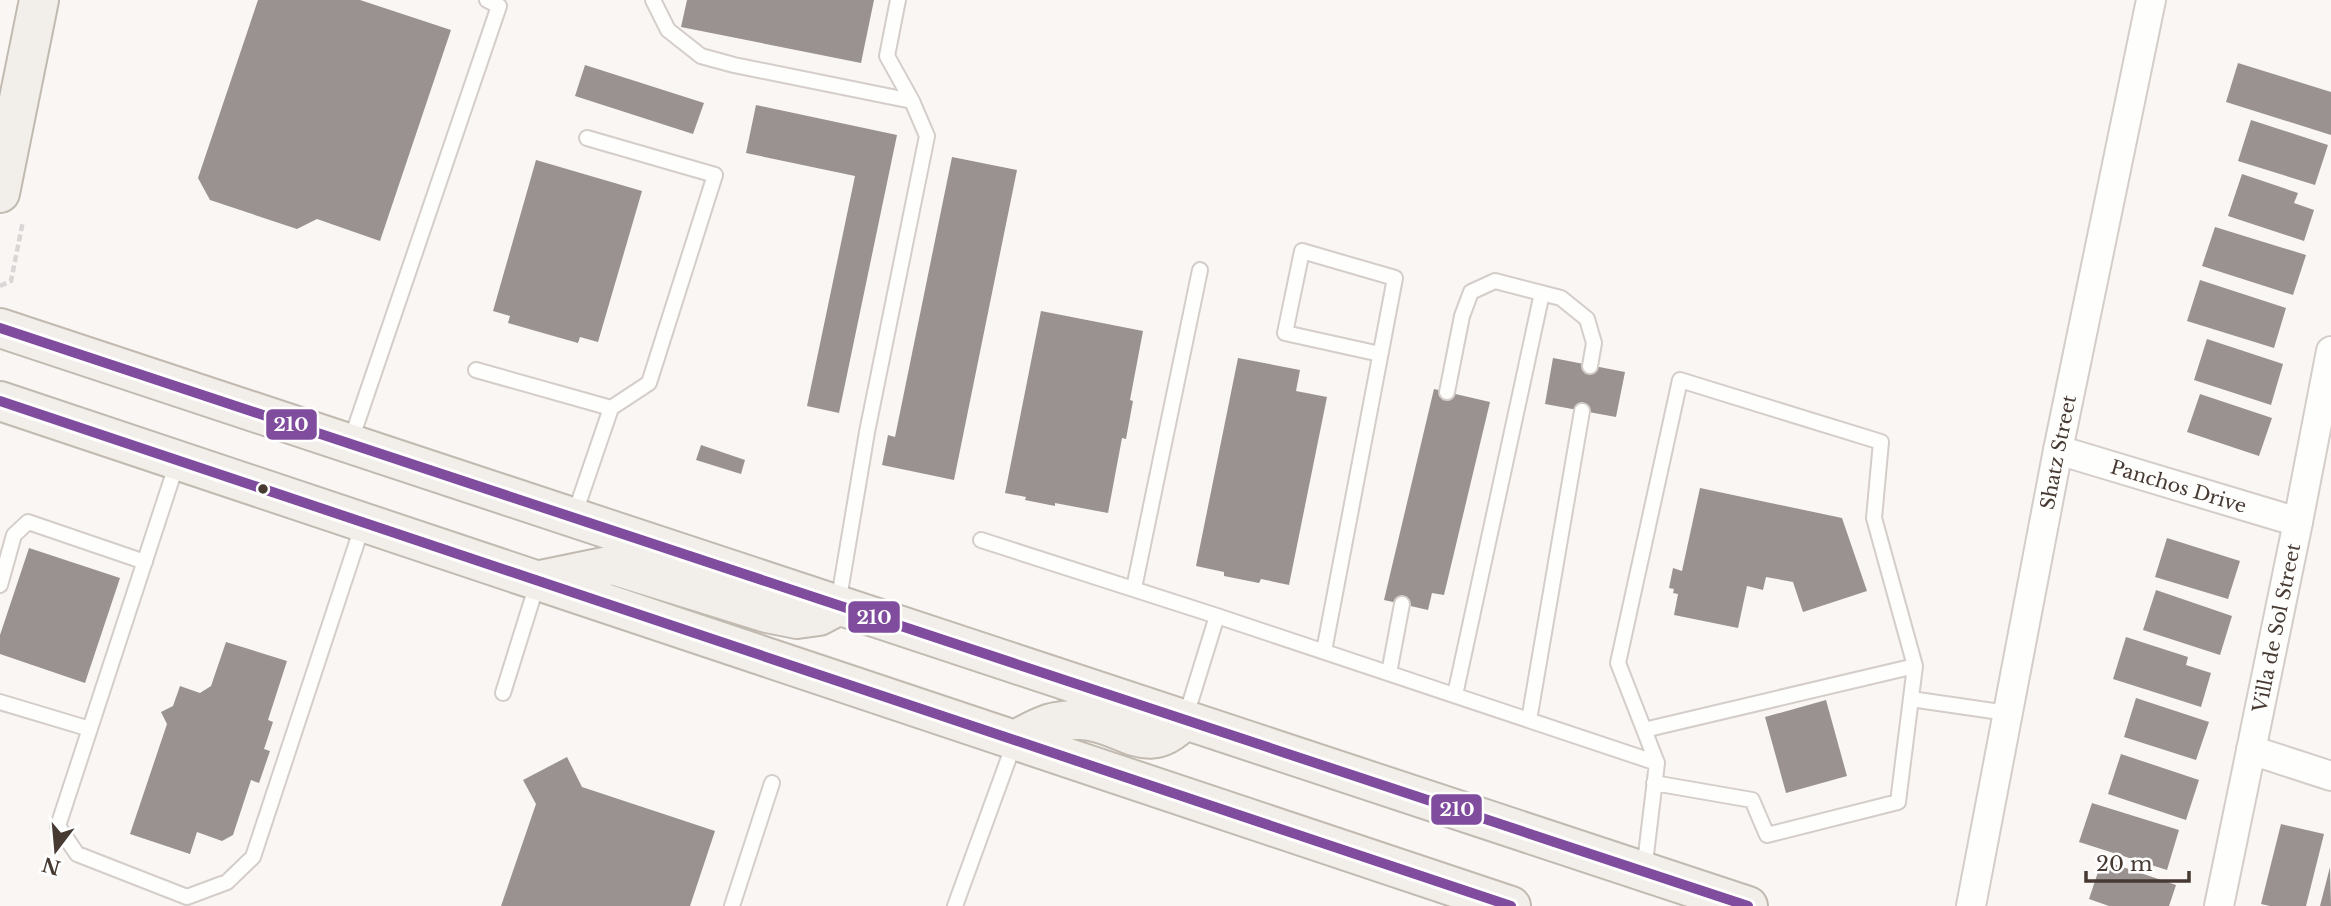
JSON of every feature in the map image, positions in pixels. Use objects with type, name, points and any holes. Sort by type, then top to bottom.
[{"type":"main road","points":[[0,193],[39,0]]},
{"type":"main road","points":[[0,328],[1748,906]]},
{"type":"main road","points":[[0,401],[1511,906]]},
{"type":"main road","points":[[538,580],[613,565],[797,620],[819,616],[838,606]]},
{"type":"main road","points":[[1015,740],[1050,721],[1084,720],[1147,740],[1161,739],[1173,732],[1184,720]]},
{"type":"street","name":"Shatz Street","points":[[1971,906],[2058,450],[2151,0]]},
{"type":"street","name":"Villa de Sol Street","points":[[2219,906],[2330,360]]},
{"type":"street","name":"Panchos Drive","points":[[2058,450],[2298,522]]},
{"type":"street","points":[[2251,750],[2331,776]]},
{"type":"lane","points":[[350,444],[499,6],[486,0]]},
{"type":"lane","points":[[838,606],[867,432],[927,136],[912,101],[887,57],[898,0]]},
{"type":"lane","points":[[657,4],[668,30],[701,55],[734,65],[912,101]]},
{"type":"lane","points":[[573,518],[611,408],[649,383],[715,175],[587,138]]},
{"type":"lane","points":[[1324,651],[1395,278],[1302,251],[1284,334],[1380,354]]},
{"type":"lane","points":[[1134,588],[1200,270]]},
{"type":"lane","points":[[1447,392],[1462,316],[1471,292],[1495,281],[1560,298],[1587,319],[1594,343],[1590,366]]},
{"type":"lane","points":[[1455,695],[1542,293]]},
{"type":"lane","points":[[476,370],[611,408]]},
{"type":"lane","points":[[1644,871],[1654,783],[1657,763],[1618,663],[1680,380],[1881,442],[1874,518],[1915,666],[1898,802],[1767,835],[1752,800],[1654,783]]},
{"type":"lane","points":[[1529,720],[1582,411]]},
{"type":"lane","points":[[178,460],[58,826],[77,854],[187,897],[227,882],[253,857],[364,522]]},
{"type":"lane","points":[[0,585],[14,535],[28,522],[145,562]]},
{"type":"lane","points":[[981,540],[1134,588],[1657,763]]},
{"type":"lane","points":[[503,693],[538,580]]},
{"type":"lane","points":[[1389,673],[1402,604]]},
{"type":"lane","points":[[1184,720],[1217,616]]},
{"type":"lane","points":[[1644,730],[1915,666]]},
{"type":"lane","points":[[1911,699],[2007,713]]},
{"type":"lane","points":[[0,702],[90,729]]},
{"type":"lane","points":[[956,906],[1015,740]]},
{"type":"lane","points":[[732,906],[772,783]]},
{"type":"building","points":[[258,0],[360,0],[451,30],[380,241],[317,219],[297,229],[210,200],[198,178]]},
{"type":"building","points":[[687,0],[874,0],[861,63],[681,27]]},
{"type":"building","points":[[2238,63],[2331,92],[2331,135],[2226,102]]},
{"type":"building","points":[[585,65],[704,103],[693,134],[575,96]]},
{"type":"building","points":[[756,105],[897,135],[839,413],[807,406],[855,176],[746,153]]},
{"type":"building","points":[[2251,120],[2328,145],[2315,185],[2238,161]]},
{"type":"building","points":[[952,157],[1017,170],[954,480],[882,465],[888,435],[895,437]]},
{"type":"building","points":[[536,160],[642,191],[598,342],[580,337],[578,343],[508,323],[510,316],[493,311]]},
{"type":"building","points":[[2242,174],[2298,193],[2294,203],[2314,210],[2304,241],[2228,216]]},
{"type":"building","points":[[2215,227],[2306,255],[2293,295],[2202,266]]},
{"type":"building","points":[[2200,280],[2286,308],[2274,348],[2187,321]]},
{"type":"building","points":[[1041,311],[1143,331],[1130,400],[1133,401],[1126,439],[1122,438],[1108,513],[1055,503],[1055,506],[1005,493]]},
{"type":"building","points":[[2207,339],[2283,364],[2271,405],[2194,380]]},
{"type":"building","points":[[1238,358],[1300,370],[1296,391],[1327,397],[1289,585],[1261,579],[1259,583],[1224,576],[1224,572],[1196,566]]},
{"type":"building","points":[[1553,358],[1625,372],[1616,417],[1545,404]]},
{"type":"building","points":[[1434,389],[1490,402],[1444,595],[1432,593],[1428,610],[1384,600]]},
{"type":"building","points":[[2200,394],[2272,418],[2259,456],[2187,432]]},
{"type":"building","points":[[701,445],[745,460],[741,474],[696,460]]},
{"type":"building","points":[[1700,488],[1842,518],[1867,591],[1803,612],[1793,582],[1766,577],[1763,590],[1747,586],[1738,628],[1674,615],[1678,594],[1669,588],[1673,568],[1682,571]]},
{"type":"building","points":[[2167,538],[2240,561],[2228,599],[2155,577]]},
{"type":"building","points":[[29,548],[120,578],[85,683],[0,654],[0,635]]},
{"type":"building","points":[[2156,590],[2232,616],[2220,655],[2143,630]]},
{"type":"building","points":[[2126,637],[2188,657],[2186,665],[2211,673],[2201,707],[2113,679]]},
{"type":"building","points":[[226,642],[287,661],[268,720],[273,722],[264,749],[270,751],[259,783],[251,780],[233,835],[222,841],[197,832],[190,854],[130,834],[167,724],[161,712],[173,706],[180,686],[200,693],[211,686]]},
{"type":"building","points":[[2136,698],[2209,722],[2196,760],[2124,737]]},
{"type":"building","points":[[1826,700],[1847,776],[1786,793],[1765,717]]},
{"type":"building","points":[[2121,754],[2199,780],[2186,820],[2108,794]]},
{"type":"building","points":[[567,757],[582,787],[715,831],[690,906],[501,906],[536,804],[523,780]]},
{"type":"building","points":[[2092,803],[2179,830],[2167,870],[2079,842]]},
{"type":"building","points":[[2281,824],[2324,834],[2306,906],[2261,904]]},
{"type":"building","points":[[2102,860],[2176,885],[2169,906],[2109,906],[2089,899]]},
{"type":"building","points":[[2330,867],[2331,906],[2320,906]]},
{"type":"transit line","name":"210","points":[[0,328],[1748,906]]},
{"type":"transit line","name":"210","points":[[0,401],[1511,906]]}]
